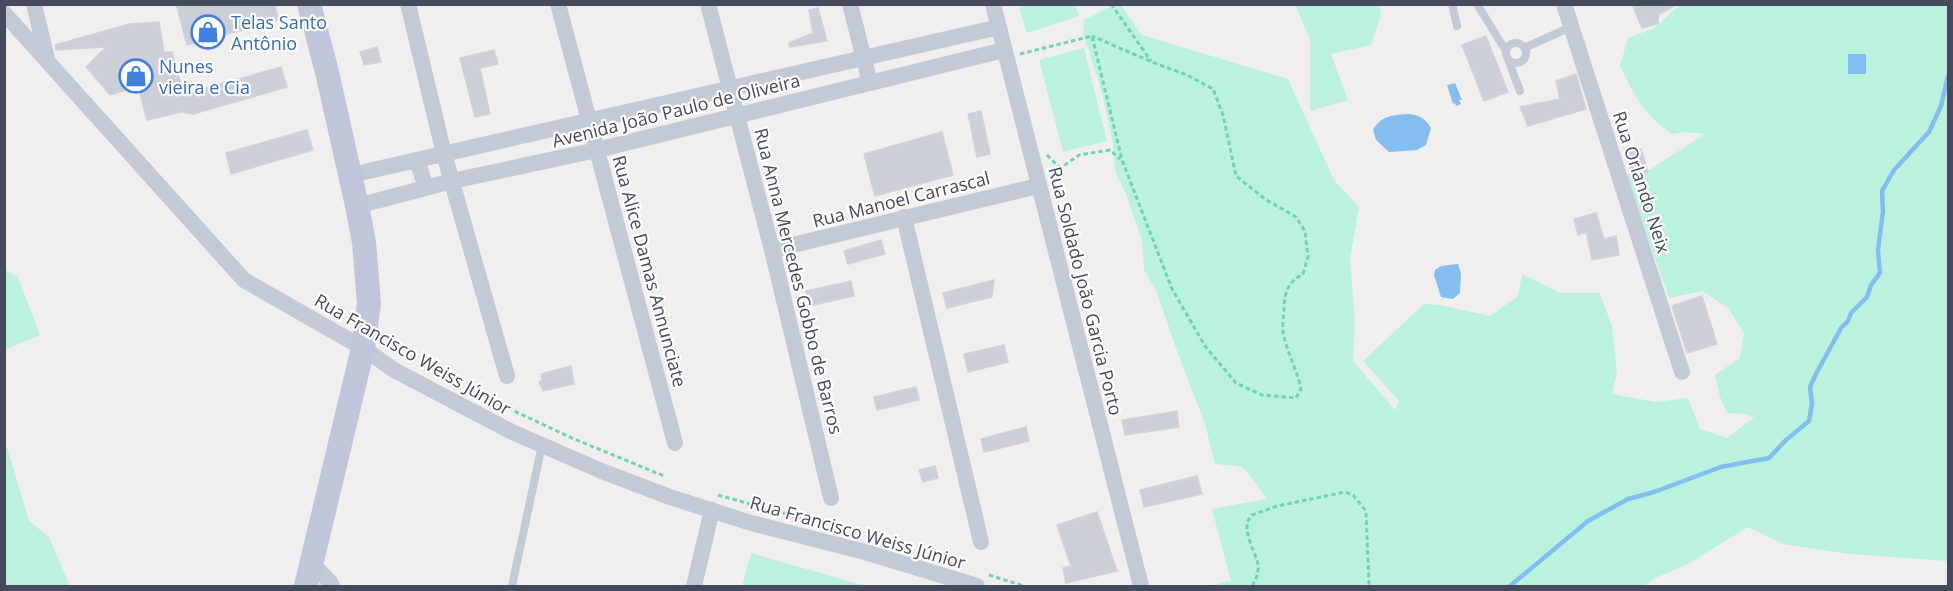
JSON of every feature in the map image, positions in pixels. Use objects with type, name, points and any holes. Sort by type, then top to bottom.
[{"type":"main road","points":[[306,586],[363,348],[369,303],[364,242],[351,175],[309,4]]},
{"type":"street","points":[[34,4],[48,62]]},
{"type":"street","points":[[408,4],[444,154],[507,376]]},
{"type":"street","name":"Rua Alice Damas Annunciate","points":[[558,4],[675,443]]},
{"type":"street","name":"Rua Anna Mercedes Gobbo de Barros","points":[[708,4],[772,250],[831,498]]},
{"type":"street","points":[[850,4],[870,83]]},
{"type":"street","name":"Rua Soldado João Garcia Porto","points":[[993,4],[1141,586]]},
{"type":"street","name":"Rua Orlando Neix","points":[[1567,6],[1571,27],[1682,372]]},
{"type":"street","name":"Rua Francisco Weiss Júnior","points":[[4,13],[244,280],[363,348],[394,370],[512,432],[615,476],[715,502],[751,523],[978,579]]},
{"type":"street","name":"Avenida João Paulo de Oliveira","points":[[351,175],[999,27]]},
{"type":"street","name":"Avenida João Paulo de Oliveira","points":[[357,206],[426,188],[451,178],[597,150],[870,83],[1005,54]]},
{"type":"street","points":[[417,160],[426,188]]},
{"type":"street","name":"Rua Manoel Carrascal","points":[[772,250],[1038,186]]},
{"type":"street","points":[[904,217],[981,542]]},
{"type":"street","points":[[694,586],[715,502]]},
{"type":"street","points":[[311,562],[332,586]]},
{"type":"lane","points":[[1452,4],[1457,26]]},
{"type":"lane","points":[[1477,4],[1507,55],[1513,62],[1520,62],[1524,58],[1524,48],[1514,43],[1508,46],[1507,55],[1520,91]]},
{"type":"lane","points":[[1524,48],[1571,27]]},
{"type":"lane","points":[[512,586],[542,445]]},
{"type":"path","points":[[1111,4],[1152,62]]},
{"type":"path","points":[[1005,54],[1092,36],[1187,75],[1213,89],[1223,115],[1236,176],[1265,199],[1296,217],[1305,231],[1308,257],[1303,274],[1293,279],[1285,291],[1283,328],[1286,346],[1298,372],[1301,389],[1296,398],[1262,395],[1236,383],[1205,346],[1172,289],[1122,160],[1092,36]]},
{"type":"path","points":[[1043,151],[1058,166],[1062,167],[1079,155],[1105,150],[1110,150],[1122,160]]},
{"type":"path","points":[[460,386],[572,438],[674,481]]},
{"type":"path","points":[[1252,586],[1256,580],[1259,562],[1249,538],[1247,522],[1252,515],[1277,506],[1345,492],[1353,495],[1366,512],[1368,586]]},
{"type":"path","points":[[715,502],[810,520]]},
{"type":"path","points":[[978,579],[1024,586]]},
{"type":"green space","points":[[1075,5],[1079,16],[1027,33],[1019,7]]},
{"type":"green space","points":[[1113,5],[1121,5],[1142,35],[1288,79],[1334,180],[1359,207],[1350,259],[1355,320],[1353,361],[1395,410],[1399,401],[1363,361],[1424,304],[1440,305],[1490,316],[1518,296],[1522,274],[1560,293],[1600,293],[1612,327],[1617,372],[1612,394],[1656,402],[1688,398],[1700,429],[1727,438],[1754,418],[1746,414],[1727,413],[1720,397],[1715,375],[1740,358],[1744,333],[1728,308],[1702,291],[1669,298],[1626,175],[1651,169],[1705,134],[1684,132],[1672,134],[1647,112],[1635,96],[1620,66],[1628,38],[1654,28],[1680,5],[1948,5],[1948,561],[1849,554],[1783,544],[1748,527],[1688,564],[1653,579],[1644,586],[1209,586],[1231,581],[1212,509],[1267,499],[1243,468],[1215,464],[1205,424],[1156,290],[1144,270],[1142,240],[1126,194],[1115,171],[1113,143],[1102,93],[1083,33],[1084,20]]},
{"type":"green space","points":[[1295,5],[1380,5],[1381,15],[1371,45],[1331,54],[1348,100],[1310,111],[1310,39]]},
{"type":"green space","points":[[1084,48],[1107,141],[1063,152],[1039,60]]},
{"type":"green space","points":[[5,270],[18,277],[40,335],[5,350]]},
{"type":"green space","points":[[4,447],[7,447],[29,521],[49,537],[70,586],[5,586]]},
{"type":"green space","points":[[751,553],[866,586],[742,586]]},
{"type":"water","points":[[1848,54],[1866,54],[1866,74],[1848,74]]},
{"type":"water","points":[[1455,83],[1462,100],[1459,100],[1461,104],[1456,106],[1455,103],[1453,104],[1447,85]]},
{"type":"water","points":[[1409,114],[1422,118],[1431,128],[1426,145],[1417,150],[1389,152],[1376,140],[1373,130],[1384,119]]},
{"type":"water","points":[[1458,264],[1461,273],[1460,293],[1453,299],[1441,297],[1434,275],[1435,270],[1441,266]]},
{"type":"building","name":"Telas Santo Antônio","points":[[176,4],[274,4],[279,20],[187,45]]},
{"type":"building","points":[[1632,4],[1678,4],[1659,14],[1658,24],[1642,28]]},
{"type":"building","points":[[818,8],[827,41],[790,47],[789,43],[813,33],[809,10]]},
{"type":"building","name":"Nunes vieira e Cia","points":[[159,22],[164,52],[172,52],[184,94],[281,67],[287,87],[193,114],[181,112],[147,120],[138,86],[110,95],[86,67],[106,47],[56,50],[55,45],[129,24]]},
{"type":"building","points":[[1486,36],[1508,92],[1484,101],[1462,45]]},
{"type":"building","points":[[377,47],[381,62],[364,65],[360,52]]},
{"type":"building","points":[[494,50],[498,64],[480,68],[490,114],[475,117],[460,58]]},
{"type":"building","points":[[1576,74],[1586,109],[1528,126],[1520,107],[1560,99],[1556,81]]},
{"type":"building","points":[[981,111],[990,154],[977,157],[968,114]]},
{"type":"building","points":[[307,130],[313,150],[231,174],[226,153]]},
{"type":"building","points":[[942,132],[953,175],[875,196],[864,154]]},
{"type":"building","points":[[1635,148],[1641,149],[1648,172],[1631,175],[1625,154]]},
{"type":"building","points":[[1596,213],[1604,239],[1616,236],[1619,255],[1592,260],[1586,232],[1578,235],[1574,219]]},
{"type":"building","points":[[881,240],[885,254],[848,264],[844,251]]},
{"type":"building","points":[[994,280],[992,297],[947,308],[943,293]]},
{"type":"building","points":[[851,281],[854,296],[809,306],[806,291]]},
{"type":"building","points":[[1702,296],[1717,344],[1687,353],[1672,306]]},
{"type":"building","points":[[1004,345],[1008,362],[968,372],[964,354]]},
{"type":"building","points":[[571,366],[574,384],[543,391],[539,382],[542,380],[541,374]]},
{"type":"building","points":[[916,387],[919,400],[877,410],[874,397]]},
{"type":"building","points":[[1177,411],[1179,427],[1125,435],[1122,420]]},
{"type":"building","points":[[1026,427],[1029,441],[984,452],[981,439]]},
{"type":"building","points":[[935,466],[938,478],[923,482],[919,470]]},
{"type":"building","points":[[1197,476],[1202,494],[1144,507],[1140,490]]},
{"type":"building","points":[[1097,512],[1117,571],[1066,583],[1063,568],[1071,566],[1057,525]]},
{"type":"waterway","points":[[1510,586],[1588,521],[1628,499],[1654,492],[1721,467],[1769,458],[1809,421],[1812,404],[1810,387],[1816,374],[1841,328],[1848,321],[1851,313],[1867,297],[1871,285],[1880,273],[1878,250],[1883,212],[1882,191],[1894,170],[1929,132],[1941,106],[1948,76]]},
{"type":"place","name":"Telas Santo Antônio","points":[[208,32]]},
{"type":"place","name":"Nunes vieira e Cia","points":[[136,76]]}]
